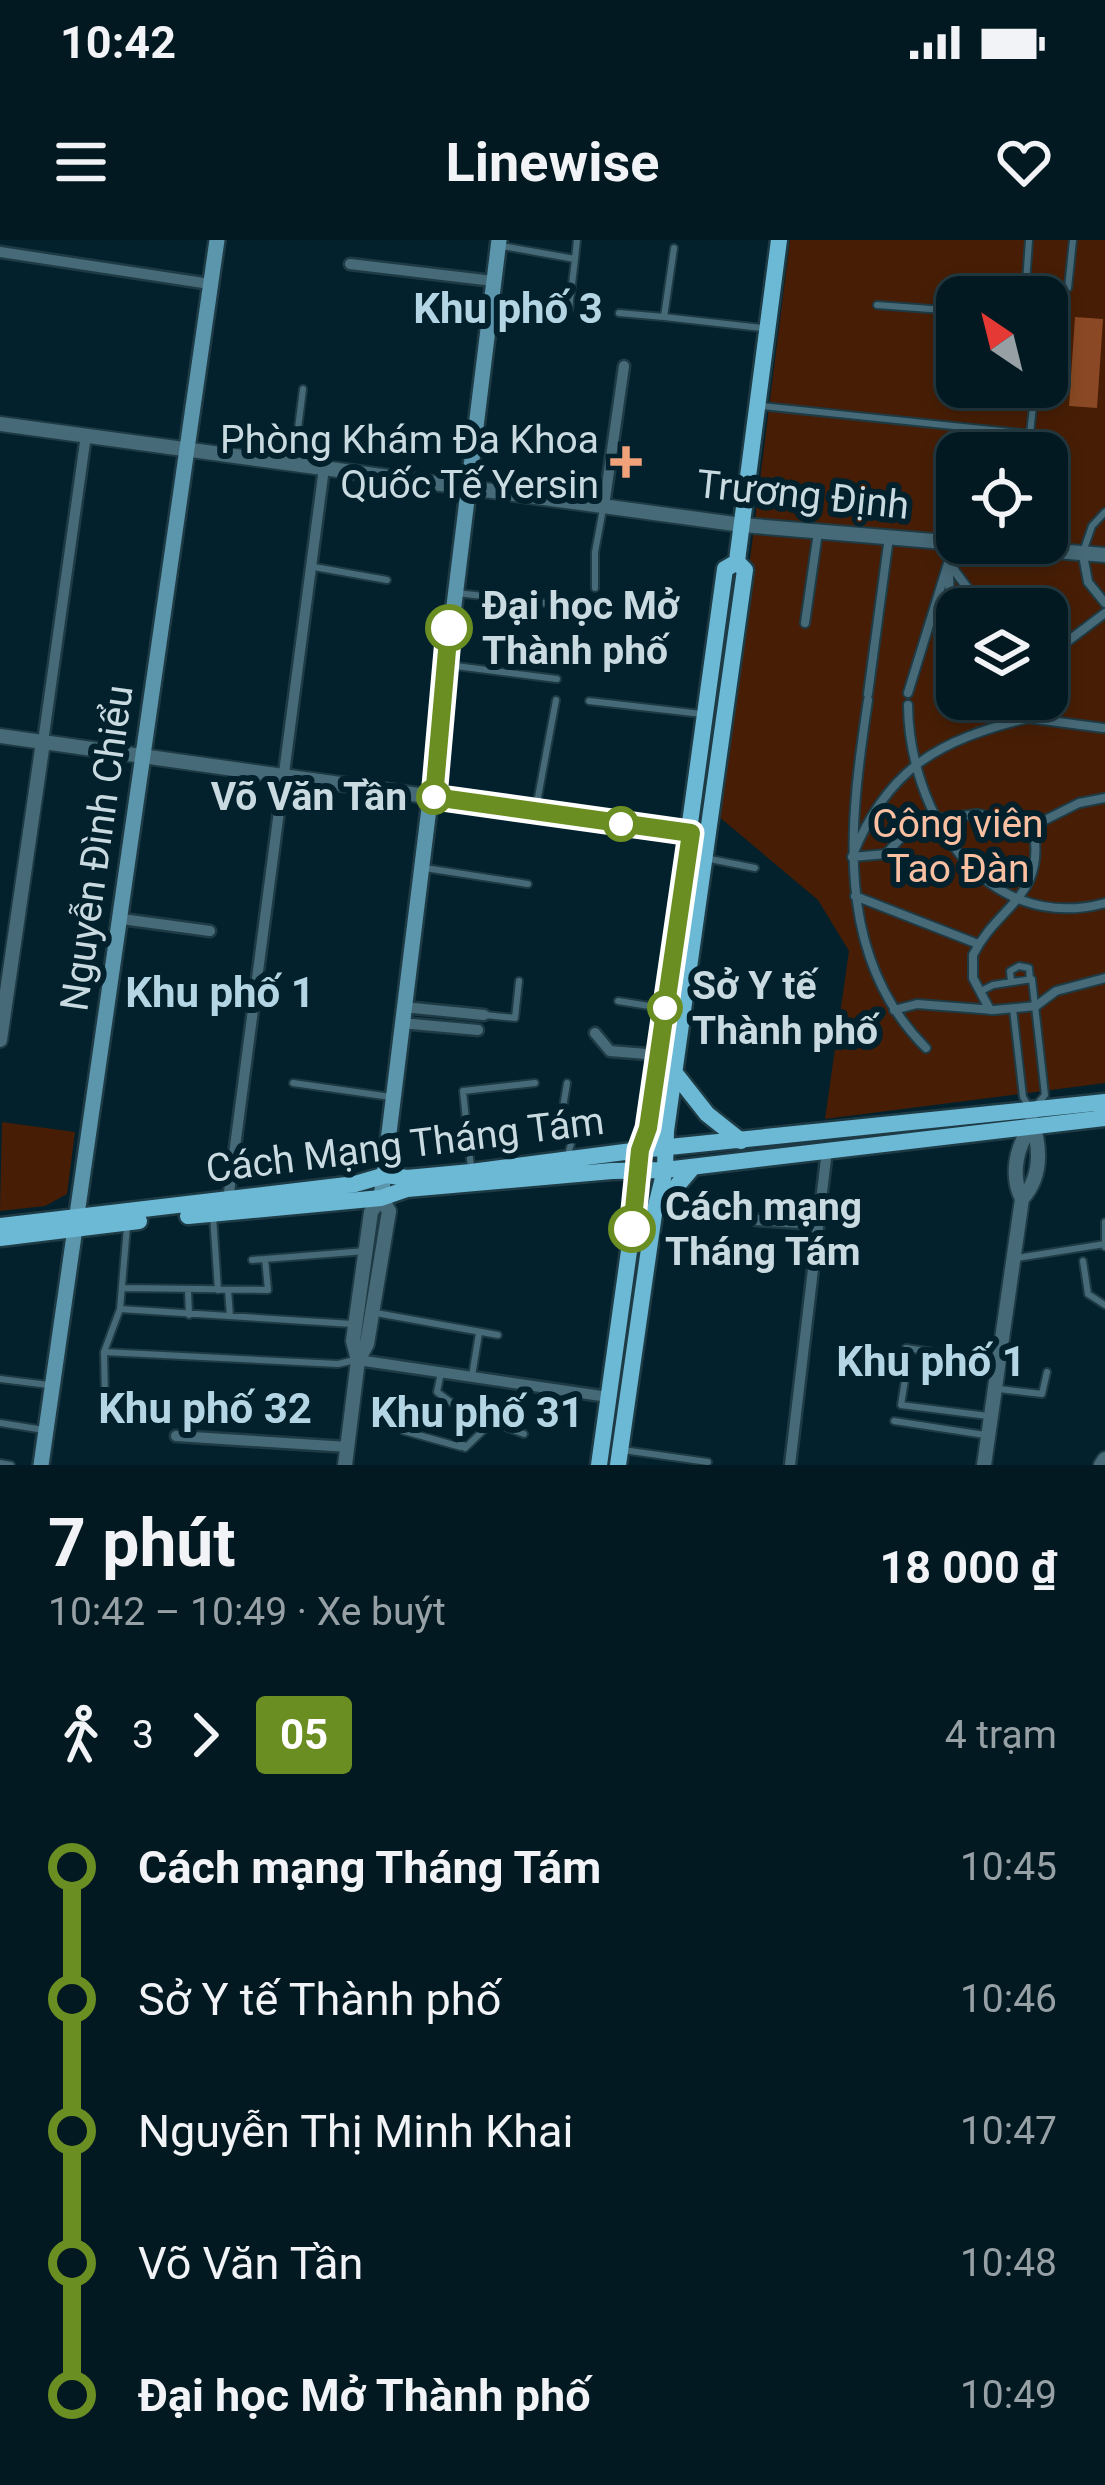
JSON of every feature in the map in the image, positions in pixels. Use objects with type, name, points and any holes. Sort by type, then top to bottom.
[{"type":"main road","name":"Nguyễn Đình Chiểu","points":[[41,1465],[217,240]]},
{"type":"main road","points":[[737,562],[779,240]]},
{"type":"main road","points":[[381,1198],[499,243]]},
{"type":"main road","points":[[618,1457],[617,1398],[640,1150],[648,1128],[725,569],[737,562]]},
{"type":"main road","points":[[599,1465],[665,1170],[666,1131],[745,570],[737,562]]},
{"type":"main road","points":[[434,797],[710,836]]},
{"type":"main road","points":[[674,1072],[707,1114],[741,1141]]},
{"type":"main road","name":"Cách Mạng Tháng Tám","points":[[0,1238],[222,1208],[381,1198],[407,1189],[693,1167],[826,1150],[1105,1102]]},
{"type":"main road","name":"Cách Mạng Tháng Tám","points":[[0,1226],[127,1223],[386,1175],[407,1178],[471,1172],[640,1150],[1032,1117],[1105,1118]]},
{"type":"main road","points":[[654,1214],[693,1167]]},
{"type":"street","points":[[0,252],[210,284]]},
{"type":"street","points":[[350,264],[493,281]]},
{"type":"street","points":[[604,506],[624,365]]},
{"type":"street","name":"Trương Định","points":[[0,424],[742,525],[936,541]]},
{"type":"street","points":[[0,1040],[86,436]]},
{"type":"street","points":[[222,1208],[324,468]]},
{"type":"street","points":[[805,622],[818,531]]},
{"type":"street","points":[[889,537],[855,792],[852,857],[866,950],[894,1010],[926,1048]]},
{"type":"street","name":"Trương Định","points":[[1068,553],[1105,556]]},
{"type":"street","points":[[1083,554],[1088,582],[1105,603]]},
{"type":"street","points":[[949,565],[967,588]]},
{"type":"street","points":[[949,565],[951,588]]},
{"type":"street","points":[[908,693],[949,565]]},
{"type":"street","points":[[1068,642],[1105,613]]},
{"type":"street","points":[[1068,638],[1079,634]]},
{"type":"street","points":[[908,705],[914,768],[934,818],[973,868],[1022,898],[1070,907],[1105,903]]},
{"type":"street","points":[[852,857],[887,793],[914,768],[963,736],[1021,720]]},
{"type":"street","points":[[1042,720],[1104,729]]},
{"type":"street","points":[[0,736],[434,797]]},
{"type":"street","points":[[852,857],[886,854],[912,826],[934,818],[991,815],[1033,826],[1105,795]]},
{"type":"street","points":[[990,1010],[971,970],[978,944],[1022,898],[1036,860],[1033,826]]},
{"type":"street","points":[[855,896],[978,944]]},
{"type":"street","points":[[122,920],[210,931]]},
{"type":"street","points":[[894,1010],[917,1004],[990,1010],[1036,1006],[1056,991],[1105,978]]},
{"type":"street","points":[[402,1015],[484,1015]]},
{"type":"street","points":[[402,1015],[478,1030]]},
{"type":"street","points":[[595,1033],[610,1052],[658,1055]]},
{"type":"street","points":[[984,1465],[1022,1199],[1034,1185],[1040,1141],[1032,1117]]},
{"type":"street","points":[[790,1465],[826,1150]]},
{"type":"street","points":[[345,1465],[358,1360],[353,1341],[371,1212],[381,1198],[389,1211],[368,1344],[358,1360]]},
{"type":"street","points":[[756,1220],[818,1224]]},
{"type":"street","points":[[358,1360],[617,1398]]},
{"type":"street","points":[[176,1436],[348,1447]]},
{"type":"lane","points":[[569,310],[577,240]]},
{"type":"lane","points":[[1026,276],[1028,240]]},
{"type":"lane","points":[[1068,288],[1073,240]]},
{"type":"lane","points":[[499,243],[575,259]]},
{"type":"lane","points":[[664,317],[674,248]]},
{"type":"lane","points":[[877,305],[936,309]]},
{"type":"lane","points":[[619,313],[768,329]]},
{"type":"lane","points":[[293,464],[304,388]]},
{"type":"lane","points":[[758,406],[1030,434],[1033,408]]},
{"type":"lane","points":[[595,588],[604,506]]},
{"type":"lane","points":[[1083,554],[1088,534],[1105,512]]},
{"type":"lane","points":[[310,566],[387,580]]},
{"type":"lane","points":[[454,592],[587,608]]},
{"type":"lane","points":[[444,664],[557,679]]},
{"type":"lane","points":[[535,812],[556,700]]},
{"type":"lane","points":[[589,701],[706,714]]},
{"type":"lane","points":[[706,859],[755,868]]},
{"type":"lane","points":[[421,868],[528,884]]},
{"type":"lane","points":[[1011,982],[1010,970],[1029,968],[1045,1095],[1032,1117]]},
{"type":"lane","points":[[981,991],[1030,980]]},
{"type":"lane","points":[[484,1015],[515,1018],[519,981]]},
{"type":"lane","points":[[618,1001],[665,1009]]},
{"type":"lane","points":[[1013,1009],[1023,1097],[1032,1117]]},
{"type":"lane","points":[[566,1161],[576,1126],[561,1120],[567,1082]]},
{"type":"lane","points":[[292,1083],[394,1097]]},
{"type":"lane","points":[[471,1172],[463,1090],[535,1083]]},
{"type":"lane","points":[[222,1208],[223,1290],[230,1316]]},
{"type":"lane","points":[[1013,1259],[1105,1245],[1104,1222]]},
{"type":"lane","points":[[105,1397],[104,1352],[120,1309],[127,1223]]},
{"type":"lane","points":[[252,1260],[366,1251]]},
{"type":"lane","points":[[123,1288],[268,1290],[265,1259]]},
{"type":"lane","points":[[1083,1262],[1088,1294],[1105,1305]]},
{"type":"lane","points":[[188,1290],[189,1315]]},
{"type":"lane","points":[[120,1309],[356,1324]]},
{"type":"lane","points":[[373,1313],[498,1335]]},
{"type":"lane","points":[[472,1376],[479,1331]]},
{"type":"lane","points":[[906,1348],[999,1361]]},
{"type":"lane","points":[[104,1352],[338,1364],[358,1360]]},
{"type":"lane","points":[[441,1372],[436,1392],[467,1414],[456,1434],[465,1448]]},
{"type":"lane","points":[[995,1389],[1042,1394],[1047,1372]]},
{"type":"lane","points":[[0,1378],[52,1385]]},
{"type":"lane","points":[[905,1380],[901,1405],[991,1417]]},
{"type":"lane","points":[[894,1421],[988,1436]]},
{"type":"lane","points":[[465,1448],[492,1422],[524,1435]]},
{"type":"lane","points":[[0,1423],[46,1430]]},
{"type":"lane","points":[[404,1431],[465,1448]]},
{"type":"lane","points":[[618,1457],[708,1462]]},
{"type":"lane","points":[[0,1463],[11,1465]]},
{"type":"green space","name":"Công viên Tao Đàn","points":[[790,240],[1105,240],[1105,1083],[825,1119],[849,951],[818,900],[711,810],[749,567]]},
{"type":"green space","points":[[2,1122],[75,1132],[67,1194],[45,1206],[0,1211]]},
{"type":"shaded area","points":[[1075,317],[1103,319],[1097,408],[1069,406]]},
{"type":"bus line","name":"05","points":[[449,628],[434,797],[691,833],[648,1128],[640,1150],[632,1229]]},
{"type":"place","name":"Phòng Khám Đa Khoa Quốc Tế Yersin","points":[[626,462]]},
{"type":"place","name":"Đại học Mở Thành phố","points":[[449,628]]},
{"type":"place","name":"Võ Văn Tần","points":[[434,797]]},
{"type":"place","name":"Sở Y tế Thành phố","points":[[665,1008]]},
{"type":"place","name":"Cách mạng Tháng Tám","points":[[632,1229]]},
{"type":"district","name":"Khu phố 3","points":[[508,308]]},
{"type":"district","name":"Khu phố 1","points":[[220,992]]},
{"type":"district","name":"Khu phố 1","points":[[931,1361]]},
{"type":"district","name":"Khu phố 32","points":[[205,1408]]},
{"type":"district","name":"Khu phố 31","points":[[477,1412]]}]
